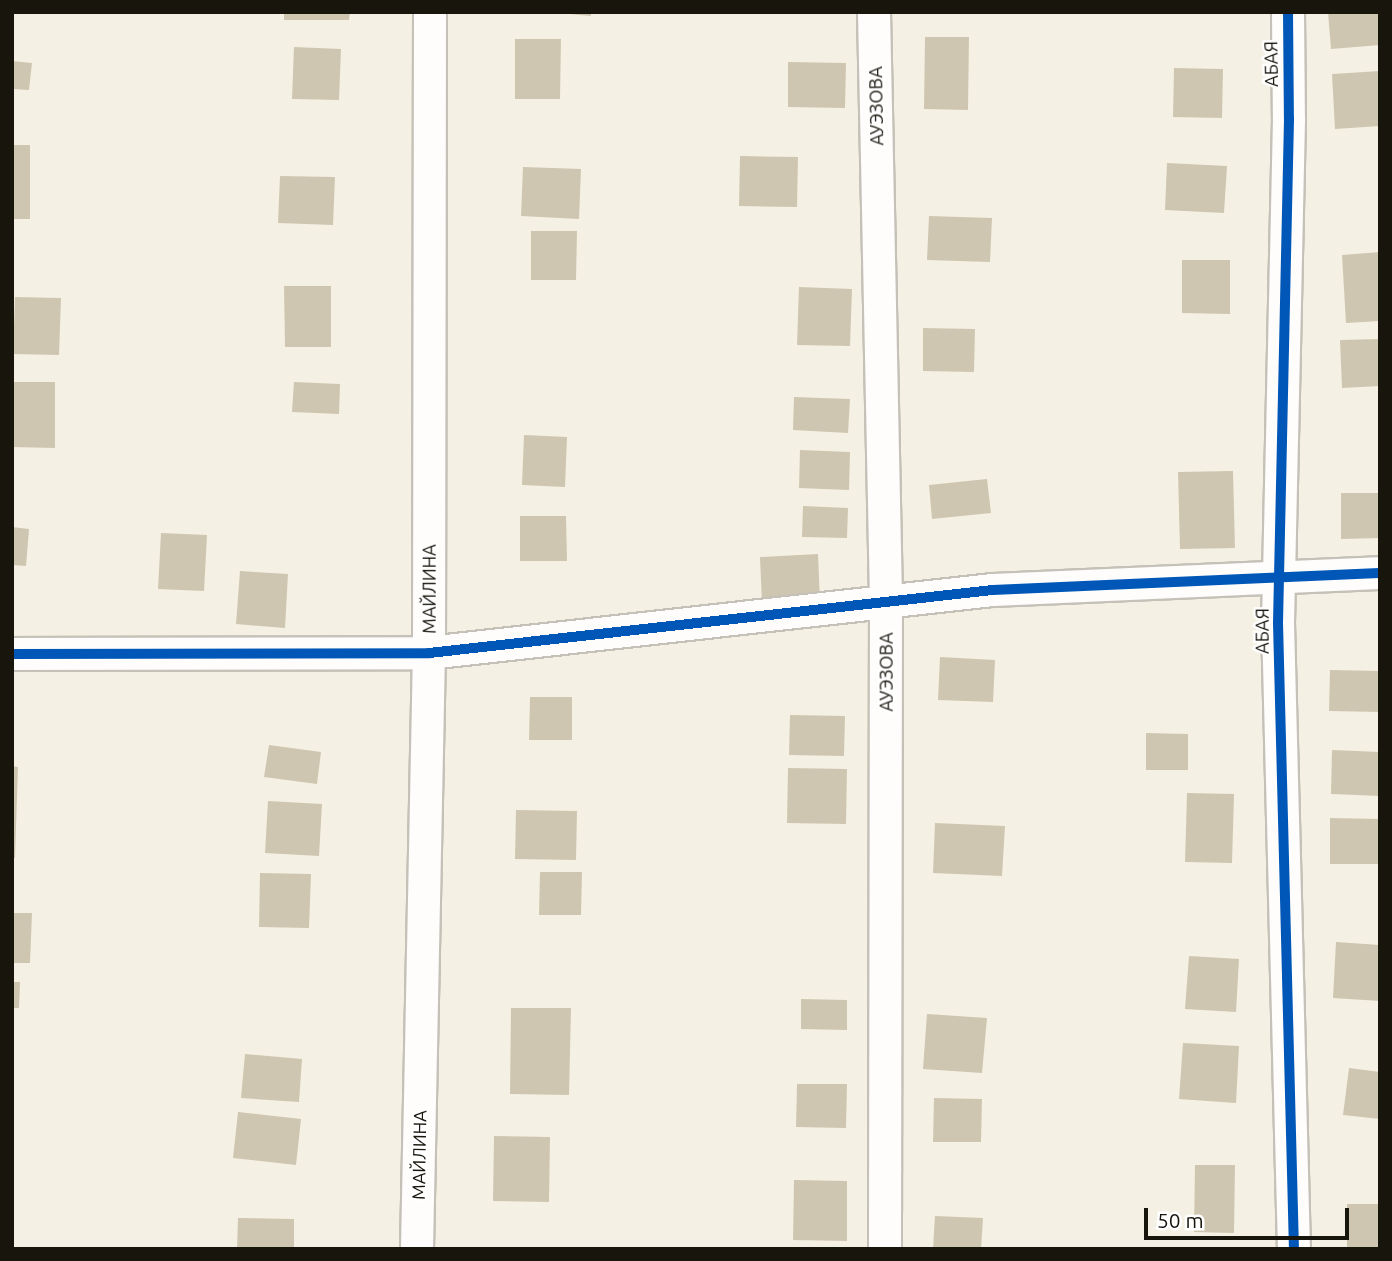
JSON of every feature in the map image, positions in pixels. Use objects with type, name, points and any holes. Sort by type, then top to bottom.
[{"type":"street","name":"МАЙЛИНА","points":[[417,1249],[429,653],[430,12]]},
{"type":"street","name":"АУЭЗОВА","points":[[874,12],[886,601],[885,1249]]},
{"type":"street","name":"АБАЯ","points":[[1288,12],[1289,119],[1280,578],[1294,1249]]},
{"type":"street","points":[[12,654],[429,653],[992,590],[1380,573]]},
{"type":"building","points":[[284,12],[350,12],[349,20],[284,20]]},
{"type":"building","points":[[547,12],[591,12],[591,16]]},
{"type":"building","points":[[1328,12],[1380,12],[1380,45],[1331,49]]},
{"type":"building","points":[[925,37],[969,37],[968,110],[924,109]]},
{"type":"building","points":[[515,39],[561,39],[560,99],[515,99]]},
{"type":"building","points":[[294,47],[341,49],[339,100],[292,99]]},
{"type":"building","points":[[12,61],[32,63],[29,90],[12,89]]},
{"type":"building","points":[[788,62],[846,63],[845,108],[788,107]]},
{"type":"building","points":[[1174,68],[1223,69],[1222,118],[1173,117]]},
{"type":"building","points":[[1380,71],[1380,126],[1335,129],[1332,74]]},
{"type":"building","points":[[12,145],[30,145],[30,219],[12,219]]},
{"type":"building","points":[[740,156],[798,157],[797,207],[739,206]]},
{"type":"building","points":[[1167,163],[1227,166],[1224,213],[1165,210]]},
{"type":"building","points":[[523,167],[581,169],[579,219],[521,216]]},
{"type":"building","points":[[280,176],[335,177],[333,225],[278,223]]},
{"type":"building","points":[[929,216],[992,218],[990,262],[927,260]]},
{"type":"building","points":[[531,231],[577,231],[576,280],[531,280]]},
{"type":"building","points":[[1380,252],[1380,321],[1346,323],[1342,255]]},
{"type":"building","points":[[1182,260],[1230,260],[1230,314],[1182,313]]},
{"type":"building","points":[[284,286],[331,286],[331,347],[285,347]]},
{"type":"building","points":[[799,287],[852,289],[850,346],[797,345]]},
{"type":"building","points":[[15,297],[61,298],[59,355],[13,354]]},
{"type":"building","points":[[923,328],[975,329],[974,372],[923,371]]},
{"type":"building","points":[[1380,339],[1380,386],[1342,388],[1340,340]]},
{"type":"building","points":[[12,382],[55,382],[55,448],[12,447]]},
{"type":"building","points":[[294,382],[340,384],[339,414],[292,412]]},
{"type":"building","points":[[794,397],[850,399],[848,433],[793,430]]},
{"type":"building","points":[[524,435],[567,437],[565,487],[522,485]]},
{"type":"building","points":[[800,450],[850,452],[849,490],[799,488]]},
{"type":"building","points":[[1233,471],[1235,548],[1180,549],[1178,472]]},
{"type":"building","points":[[987,479],[991,513],[932,519],[929,485]]},
{"type":"building","points":[[1341,493],[1380,493],[1380,538],[1341,539]]},
{"type":"building","points":[[803,506],[848,508],[847,538],[802,537]]},
{"type":"building","points":[[520,516],[566,516],[567,561],[520,561]]},
{"type":"building","points":[[12,527],[29,529],[26,566],[12,565]]},
{"type":"building","points":[[161,533],[207,535],[204,591],[158,589]]},
{"type":"building","points":[[818,554],[820,601],[762,603],[760,557]]},
{"type":"building","points":[[240,571],[288,574],[285,628],[236,624]]},
{"type":"building","points":[[940,657],[995,660],[993,702],[938,700]]},
{"type":"building","points":[[1330,670],[1380,671],[1380,712],[1329,711]]},
{"type":"building","points":[[530,697],[572,697],[572,740],[529,740]]},
{"type":"building","points":[[790,715],[845,716],[844,756],[789,755]]},
{"type":"building","points":[[1146,733],[1188,734],[1188,770],[1146,770]]},
{"type":"building","points":[[269,745],[321,752],[317,784],[264,777]]},
{"type":"building","points":[[1332,750],[1380,752],[1380,796],[1331,794]]},
{"type":"building","points":[[12,766],[18,767],[15,858],[12,858]]},
{"type":"building","points":[[788,768],[847,769],[846,824],[787,823]]},
{"type":"building","points":[[1187,793],[1234,794],[1232,863],[1185,862]]},
{"type":"building","points":[[268,801],[322,804],[319,856],[265,853]]},
{"type":"building","points":[[516,810],[577,811],[576,860],[515,859]]},
{"type":"building","points":[[1330,818],[1380,819],[1380,864],[1330,864]]},
{"type":"building","points":[[935,823],[1005,826],[1002,876],[933,873]]},
{"type":"building","points":[[540,872],[582,872],[581,915],[539,915]]},
{"type":"building","points":[[260,873],[311,874],[309,928],[259,927]]},
{"type":"building","points":[[12,913],[32,913],[30,963],[12,963]]},
{"type":"building","points":[[1336,942],[1380,945],[1380,1001],[1333,998]]},
{"type":"building","points":[[1189,956],[1239,959],[1236,1012],[1185,1009]]},
{"type":"building","points":[[12,982],[20,982],[19,1008],[12,1008]]},
{"type":"building","points":[[801,999],[847,1000],[847,1030],[801,1029]]},
{"type":"building","points":[[511,1008],[571,1008],[569,1095],[510,1094]]},
{"type":"building","points":[[927,1014],[987,1018],[982,1073],[923,1069]]},
{"type":"building","points":[[1183,1043],[1239,1046],[1236,1103],[1179,1099]]},
{"type":"building","points":[[245,1054],[302,1059],[299,1102],[241,1098]]},
{"type":"building","points":[[1349,1068],[1380,1072],[1380,1119],[1343,1115]]},
{"type":"building","points":[[797,1084],[847,1084],[846,1128],[796,1127]]},
{"type":"building","points":[[934,1098],[982,1099],[981,1142],[933,1142]]},
{"type":"building","points":[[238,1112],[301,1119],[296,1165],[233,1158]]},
{"type":"building","points":[[494,1136],[550,1137],[549,1202],[493,1201]]},
{"type":"building","points":[[1195,1165],[1235,1165],[1234,1233],[1194,1232]]},
{"type":"building","points":[[794,1180],[847,1181],[847,1241],[793,1240]]},
{"type":"building","points":[[1347,1204],[1380,1204],[1380,1249],[1347,1249]]},
{"type":"building","points":[[935,1216],[983,1218],[981,1249],[933,1249]]},
{"type":"building","points":[[238,1218],[294,1219],[294,1249],[237,1249]]},
{"type":"cycle path","points":[[1288,12],[1289,119],[1278,623],[1294,1249]]},
{"type":"cycle path","points":[[12,654],[429,653],[992,590],[1380,573]]}]
